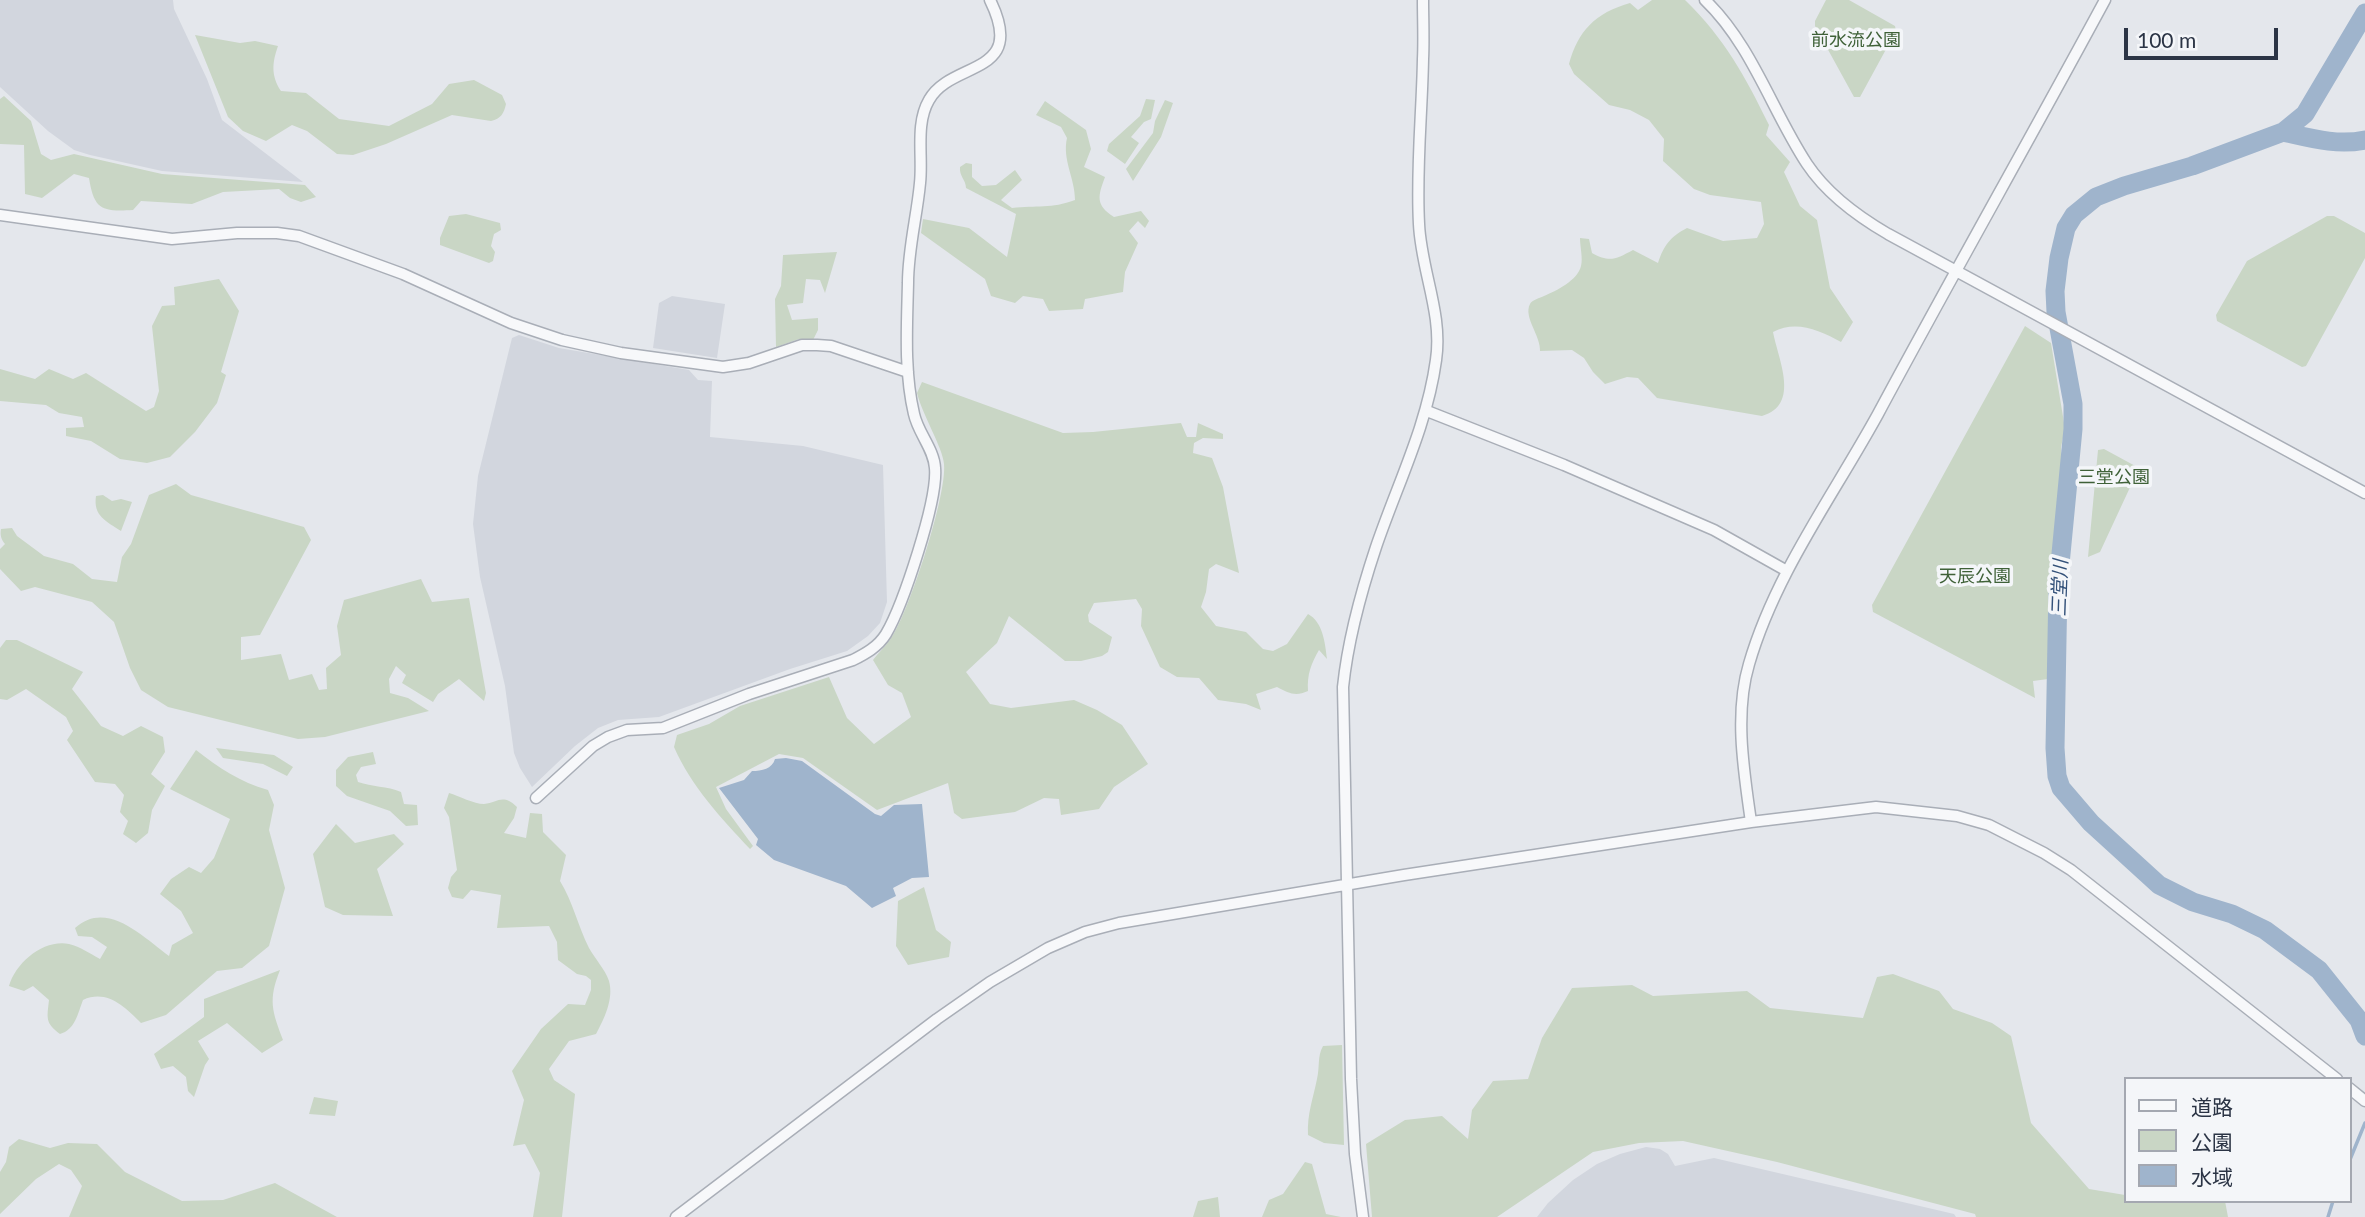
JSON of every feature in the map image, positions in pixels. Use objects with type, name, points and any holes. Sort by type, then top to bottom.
[{"type":"street","points":[[536,798],[593,746],[608,737],[627,730],[663,728],[750,694],[853,660],[869,652],[885,637],[918,549],[935,482],[935,466],[914,419],[908,372],[908,274],[921,180],[924,109],[935,90],[986,62],[993,54],[999,23],[990,0]]},
{"type":"street","points":[[1363,1217],[1355,1154],[1351,1079],[1346,886],[1348,827],[1343,687],[1348,643],[1376,548],[1427,411],[1438,346],[1437,322],[1423,263],[1419,224],[1423,0]]},
{"type":"street","points":[[1705,0],[1736,34],[1808,164],[1821,181],[1868,222],[2365,493]]},
{"type":"street","points":[[1751,822],[1742,746],[1744,689],[1748,666],[1760,633],[1787,571],[1877,415],[2105,0]]},
{"type":"street","points":[[0,215],[147,237],[195,238],[237,233],[299,236],[392,270],[510,323],[562,340],[723,367],[750,363],[802,345],[824,346],[908,372]]},
{"type":"street","points":[[1427,411],[1564,464],[1714,530],[1787,571]]},
{"type":"street","points":[[676,1217],[937,1019],[990,982],[1048,948],[1086,932],[1119,923],[1346,886],[1751,822],[1877,807],[1957,816],[1989,825],[2044,853],[2071,870],[2334,1077]]},
{"type":"street","points":[[2351,1090],[2365,1101]]},
{"type":"shaded area","points":[[0,0],[173,0],[174,9],[207,79],[222,120],[303,182],[162,171],[74,150],[48,131],[0,87]]},
{"type":"shaded area","points":[[672,296],[725,304],[717,358],[653,348],[659,303]]},
{"type":"shaded area","points":[[519,335],[559,348],[689,370],[698,380],[712,381],[710,437],[803,446],[883,465],[887,602],[880,623],[868,636],[847,651],[659,717],[618,720],[598,728],[532,787],[514,753],[505,686],[480,577],[473,524],[478,476],[512,338]]},
{"type":"shaded area","points":[[1646,1147],[1660,1149],[1668,1154],[1675,1166],[1714,1158],[1954,1214],[1956,1217],[1537,1217],[1573,1180],[1597,1164]]},
{"type":"green space","points":[[1652,0],[1685,0],[1712,29],[1733,59],[1769,125],[1766,135],[1790,162],[1784,172],[1800,206],[1817,220],[1830,288],[1853,322],[1841,342],[1807,328],[1790,327],[1773,332],[1782,368],[1784,392],[1781,402],[1774,410],[1762,416],[1657,398],[1638,378],[1627,377],[1605,384],[1584,358],[1572,350],[1540,351],[1530,321],[1528,309],[1531,303],[1576,276],[1582,260],[1580,238],[1589,239],[1592,253],[1604,258],[1617,258],[1633,250],[1658,263],[1668,242],[1687,228],[1723,241],[1757,238],[1764,224],[1761,202],[1710,195],[1694,189],[1663,161],[1664,139],[1649,120],[1630,110],[1609,105],[1574,74],[1569,64],[1577,42],[1598,18],[1630,3],[1638,10]]},
{"type":"green space","name":"前水流公園","points":[[1826,0],[1849,0],[1895,26],[1896,31],[1860,97],[1854,97],[1815,26]]},
{"type":"green space","points":[[195,35],[278,46],[274,69],[275,80],[281,91],[306,93],[339,119],[389,126],[432,104],[449,84],[474,80],[502,95],[506,104],[502,115],[491,121],[452,115],[386,144],[353,155],[337,154],[307,131],[292,125],[266,141],[243,131],[228,117]]},
{"type":"green space","points":[[4,96],[31,121],[41,154],[51,160],[74,154],[162,174],[305,185],[316,197],[301,202],[290,198],[279,189],[223,192],[192,204],[141,201],[133,210],[113,210],[106,209],[97,202],[89,178],[74,174],[42,198],[25,194],[24,145],[0,144],[0,99]]},
{"type":"green space","points":[[1146,99],[1155,100],[1151,119],[1144,122],[1131,137],[1139,143],[1125,164],[1107,151],[1109,144],[1140,116]]},
{"type":"green space","points":[[1165,100],[1173,103],[1161,137],[1133,181],[1126,169],[1153,133],[1155,121]]},
{"type":"green space","points":[[1045,101],[1086,130],[1091,149],[1084,167],[1105,177],[1100,200],[1108,213],[1114,217],[1141,211],[1149,221],[1145,228],[1138,221],[1129,231],[1138,243],[1125,272],[1123,292],[1085,299],[1083,309],[1049,311],[1043,299],[1023,296],[1015,303],[991,296],[985,279],[921,233],[923,219],[969,228],[1007,257],[1016,214],[966,188],[960,167],[966,163],[972,164],[972,177],[982,186],[996,185],[1015,170],[1022,180],[1001,200],[1012,208],[1051,206],[1075,200],[1066,154],[1067,138],[1061,127],[1036,115]]},
{"type":"green space","points":[[466,214],[500,223],[501,230],[494,234],[491,246],[495,252],[493,261],[489,263],[440,245],[449,216]]},
{"type":"green space","points":[[2327,216],[2334,216],[2365,233],[2365,258],[2306,366],[2302,367],[2217,321],[2216,315],[2247,261]]},
{"type":"green space","points":[[837,252],[825,293],[820,280],[806,279],[803,303],[787,305],[792,320],[818,318],[818,330],[812,342],[799,339],[776,347],[775,299],[781,286],[783,255]]},
{"type":"green space","points":[[219,279],[239,311],[221,372],[226,375],[217,403],[195,432],[170,457],[147,463],[120,459],[91,441],[66,436],[66,428],[84,427],[82,417],[59,413],[46,405],[0,401],[0,369],[35,379],[49,369],[73,379],[86,373],[146,411],[154,407],[159,391],[152,326],[162,306],[175,305],[174,287]]},
{"type":"green space","name":"天辰公園","points":[[2025,326],[2051,343],[2065,429],[2061,447],[2062,477],[2050,588],[2048,679],[2033,681],[2035,698],[1873,612],[1872,605]]},
{"type":"green space","points":[[922,382],[1063,433],[1181,423],[1187,437],[1196,437],[1198,423],[1223,434],[1223,439],[1203,438],[1194,443],[1193,453],[1212,458],[1223,487],[1239,573],[1216,564],[1209,569],[1201,607],[1216,626],[1246,632],[1263,649],[1273,651],[1287,644],[1308,614],[1320,628],[1327,659],[1319,650],[1310,669],[1308,691],[1292,694],[1277,687],[1256,694],[1261,710],[1246,704],[1218,700],[1199,678],[1177,677],[1160,667],[1141,626],[1142,609],[1136,599],[1094,603],[1088,615],[1089,622],[1112,637],[1108,652],[1081,661],[1065,661],[1009,616],[997,643],[966,672],[990,704],[1011,708],[1074,700],[1122,725],[1148,764],[1114,787],[1099,809],[1061,815],[1059,799],[1044,798],[1015,812],[962,819],[954,813],[948,783],[877,810],[803,758],[779,754],[716,787],[726,809],[753,846],[750,849],[689,775],[674,747],[677,735],[709,724],[740,706],[829,677],[847,718],[874,744],[911,717],[902,693],[888,685],[873,660],[889,642],[909,601],[940,500],[943,457],[917,393]]},
{"type":"green space","name":"三堂公園","points":[[2104,449],[2139,468],[2100,552],[2088,557],[2098,450]]},
{"type":"green space","points":[[176,484],[191,495],[304,527],[311,540],[260,635],[241,637],[241,660],[281,654],[289,680],[312,674],[319,690],[327,689],[326,668],[341,655],[337,626],[344,600],[421,579],[432,602],[469,598],[486,693],[484,701],[459,679],[438,694],[433,702],[402,683],[406,675],[396,666],[389,679],[390,693],[408,698],[429,711],[325,737],[298,739],[168,707],[141,690],[130,668],[114,622],[92,602],[35,587],[21,591],[0,569],[0,549],[5,544],[1,529],[12,528],[17,536],[44,556],[73,564],[92,579],[117,582],[122,557],[131,544],[149,495]]},
{"type":"green space","points":[[103,495],[112,501],[121,499],[132,502],[121,531],[99,513],[96,496]]},
{"type":"green space","points":[[6,640],[17,640],[83,672],[72,689],[101,726],[123,736],[141,726],[163,737],[165,752],[151,774],[165,786],[152,810],[148,833],[136,843],[123,834],[128,821],[120,812],[124,795],[115,784],[95,782],[67,740],[73,731],[66,717],[26,689],[7,700],[0,699],[0,648]]},
{"type":"green space","points":[[216,748],[274,755],[293,767],[287,776],[263,764],[223,758]]},
{"type":"green space","points":[[196,750],[230,774],[268,790],[274,805],[269,830],[285,888],[269,946],[242,968],[217,971],[166,1015],[141,1023],[115,1001],[92,997],[83,1000],[73,1025],[60,1034],[48,1020],[49,1000],[33,986],[24,991],[9,986],[18,969],[32,954],[60,943],[81,948],[100,959],[107,947],[92,937],[78,936],[75,928],[87,920],[100,917],[124,924],[169,956],[172,945],[193,933],[181,911],[160,894],[171,879],[189,867],[201,873],[214,858],[230,819],[170,789]]},
{"type":"green space","points":[[373,752],[376,764],[361,767],[356,775],[358,782],[401,792],[404,804],[417,805],[418,825],[406,826],[390,811],[347,796],[336,786],[336,770],[348,757]]},
{"type":"green space","points":[[449,793],[480,804],[507,800],[517,807],[514,818],[504,833],[526,838],[530,813],[542,814],[543,832],[566,855],[560,881],[589,948],[609,981],[609,1002],[596,1034],[569,1041],[549,1069],[554,1080],[575,1094],[562,1217],[533,1217],[540,1173],[525,1144],[513,1146],[524,1100],[512,1071],[541,1029],[568,1004],[585,1005],[591,990],[591,980],[577,974],[558,960],[557,942],[549,926],[497,928],[501,895],[471,890],[463,899],[452,897],[448,888],[451,877],[457,870],[449,817],[444,808]]},
{"type":"green space","points":[[336,824],[355,843],[394,834],[404,844],[377,869],[393,916],[343,915],[325,907],[313,854]]},
{"type":"green space","points":[[924,887],[936,930],[951,942],[949,957],[908,965],[896,946],[898,901]]},
{"type":"green space","points":[[280,970],[273,1005],[283,1040],[262,1053],[227,1023],[198,1041],[209,1059],[194,1097],[188,1091],[186,1077],[173,1066],[161,1069],[154,1054],[204,1017],[204,999]]},
{"type":"green space","points":[[1893,974],[1939,991],[1953,1009],[1992,1023],[2011,1036],[2031,1123],[2089,1189],[2124,1195],[2124,1203],[2225,1203],[2228,1217],[1976,1217],[1975,1214],[1777,1162],[1683,1141],[1639,1143],[1593,1152],[1497,1217],[1372,1217],[1366,1144],[1405,1120],[1442,1116],[1468,1139],[1472,1110],[1493,1081],[1528,1079],[1542,1038],[1572,988],[1632,985],[1653,996],[1747,991],[1770,1008],[1863,1018],[1877,977]]},
{"type":"green space","points":[[1342,1045],[1344,1145],[1324,1143],[1308,1135],[1309,1113],[1321,1050],[1323,1046]]},
{"type":"green space","points":[[314,1097],[338,1101],[335,1116],[309,1114]]},
{"type":"green space","points":[[19,1139],[50,1148],[68,1143],[97,1144],[125,1172],[182,1201],[223,1200],[275,1183],[337,1217],[69,1217],[82,1186],[71,1170],[59,1164],[36,1179],[0,1214],[0,1172],[6,1162],[9,1147]]},
{"type":"green space","points":[[1305,1162],[1312,1164],[1326,1214],[1341,1217],[1262,1217],[1269,1200],[1283,1194]]},
{"type":"green space","points":[[1218,1197],[1220,1217],[1193,1217],[1198,1201]]},
{"type":"water","points":[[775,759],[802,761],[875,814],[881,816],[894,805],[922,804],[929,877],[912,878],[893,888],[896,896],[872,908],[846,886],[774,860],[756,845],[758,839],[719,788],[744,780],[752,771],[766,769]]},
{"type":"waterway","name":"三堂川","points":[[2365,13],[2305,114],[2283,132],[2192,166],[2096,197],[2074,215],[2066,228],[2055,291],[2056,312],[2073,404],[2058,585],[2055,748],[2057,776],[2061,788],[2091,823],[2159,885],[2193,902],[2232,914],[2265,930],[2319,970],[2359,1020],[2365,1036]]},
{"type":"waterway","name":"三堂川","points":[[2283,132],[2334,142],[2365,140]]},
{"type":"waterway","points":[[2351,1157],[2365,1123]]},
{"type":"waterway","points":[[2328,1217],[2332,1203]]}]
